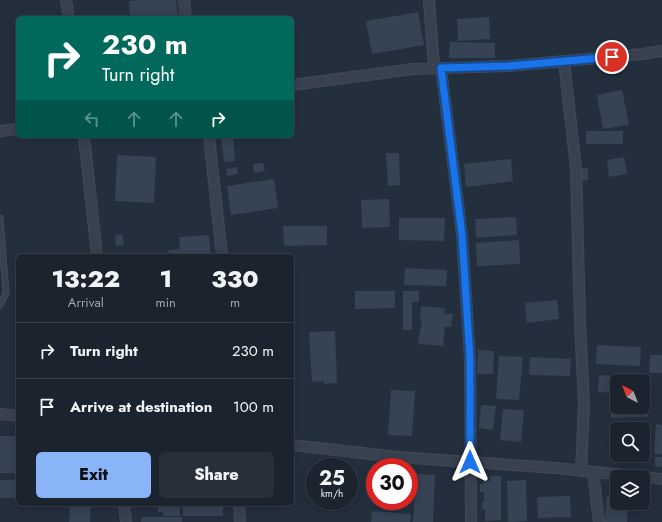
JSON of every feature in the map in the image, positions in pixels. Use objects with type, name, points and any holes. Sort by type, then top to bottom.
[{"type":"street","points":[[66,0],[69,16]]},
{"type":"street","points":[[184,0],[186,16]]},
{"type":"street","points":[[429,0],[462,235],[470,359],[471,522]]},
{"type":"street","points":[[294,85],[414,69],[564,61],[662,51]]},
{"type":"street","points":[[564,61],[576,168],[584,404],[582,471]]},
{"type":"street","points":[[0,131],[16,129]]},
{"type":"street","points":[[84,138],[97,254]]},
{"type":"street","points":[[209,138],[222,254]]},
{"type":"street","points":[[0,414],[16,416]]},
{"type":"street","points":[[294,445],[397,457],[582,471],[662,479]]},
{"type":"street","points":[[593,472],[599,522]]},
{"type":"street","points":[[124,506],[126,522]]},
{"type":"street","points":[[239,506],[240,522]]},
{"type":"lane","points":[[0,218],[6,293],[0,305]]},
{"type":"building","points":[[176,0],[178,16],[130,16],[129,1]]},
{"type":"building","points":[[418,12],[424,45],[372,54],[366,21]]},
{"type":"building","points":[[489,17],[490,39],[458,41],[457,19]]},
{"type":"building","points":[[450,42],[495,43],[495,58],[449,58]]},
{"type":"building","points":[[622,90],[629,125],[603,129],[597,95]]},
{"type":"building","points":[[586,131],[623,131],[623,144],[586,144]]},
{"type":"building","points":[[221,138],[233,138],[235,161],[224,162]]},
{"type":"building","points":[[386,153],[399,153],[400,185],[388,186]]},
{"type":"building","points":[[117,155],[156,157],[154,203],[115,201]]},
{"type":"building","points":[[624,157],[627,174],[609,177],[607,160]]},
{"type":"building","points":[[511,159],[513,181],[466,187],[464,164]]},
{"type":"building","points":[[263,163],[265,171],[254,173],[253,164]]},
{"type":"building","points":[[237,167],[238,174],[227,176],[226,169]]},
{"type":"building","points":[[588,168],[588,180],[581,181],[581,169]]},
{"type":"building","points":[[274,179],[278,208],[231,215],[227,186]]},
{"type":"building","points":[[389,199],[390,227],[362,228],[361,200]]},
{"type":"building","points":[[516,217],[517,235],[476,238],[475,219]]},
{"type":"building","points":[[399,218],[445,218],[444,241],[399,240]]},
{"type":"building","points":[[283,226],[327,226],[327,245],[284,246]]},
{"type":"building","points":[[122,234],[124,245],[116,246],[115,235]]},
{"type":"building","points":[[209,235],[211,254],[169,254],[168,250],[180,249],[179,237]]},
{"type":"building","points":[[519,240],[520,264],[477,266],[476,243]]},
{"type":"building","points":[[405,268],[447,270],[446,286],[404,285]]},
{"type":"building","points":[[355,291],[395,291],[395,308],[355,309]]},
{"type":"building","points":[[403,291],[419,291],[419,302],[412,302],[412,330],[403,330]]},
{"type":"building","points":[[557,300],[559,319],[527,323],[525,303]]},
{"type":"building","points":[[421,306],[445,308],[444,314],[453,314],[451,327],[445,327],[443,346],[418,344],[422,319],[420,318]]},
{"type":"building","points":[[335,331],[337,383],[324,384],[324,381],[312,382],[309,332]]},
{"type":"building","points":[[597,345],[641,347],[640,366],[596,364]]},
{"type":"building","points":[[478,350],[494,351],[493,374],[477,374]]},
{"type":"building","points":[[650,355],[662,355],[662,373],[649,373]]},
{"type":"building","points":[[499,356],[523,357],[519,400],[496,399]]},
{"type":"building","points":[[530,357],[571,359],[570,376],[529,375]]},
{"type":"building","points":[[599,375],[610,376],[610,393],[598,392]]},
{"type":"building","points":[[391,390],[415,391],[412,436],[388,435]]},
{"type":"building","points":[[481,405],[496,406],[493,430],[479,428]]},
{"type":"building","points":[[503,409],[524,410],[521,442],[500,440]]},
{"type":"building","points":[[611,414],[648,414],[648,417],[611,418]]},
{"type":"building","points":[[656,424],[662,425],[662,454],[654,454]]},
{"type":"building","points":[[0,436],[16,436],[16,473],[0,473]]},
{"type":"building","points":[[655,457],[662,457],[662,467],[655,466]]},
{"type":"building","points":[[418,474],[435,475],[433,522],[413,522],[414,510],[418,510]]},
{"type":"building","points":[[490,476],[501,476],[501,520],[485,521],[485,509],[482,509],[484,492],[480,492],[480,484],[484,484],[483,481],[490,481]]},
{"type":"building","points":[[0,480],[16,480],[16,498],[0,498]]},
{"type":"building","points":[[526,480],[527,521],[508,522],[507,481]]},
{"type":"building","points":[[570,496],[571,517],[538,518],[537,497]]},
{"type":"building","points":[[607,496],[610,496],[610,510],[628,510],[627,522],[605,522]]},
{"type":"building","points":[[70,506],[91,506],[90,522],[69,522]]},
{"type":"building","points":[[158,506],[180,506],[180,516],[163,516],[163,512],[158,512]]},
{"type":"building","points":[[183,506],[223,506],[223,516],[183,516]]},
{"type":"building","points":[[372,511],[411,514],[410,522],[371,522]]},
{"type":"building","points":[[141,517],[182,517],[182,522],[141,522]]},
{"type":"route","points":[[470,462],[470,359],[462,235],[441,68],[509,66],[612,57]]}]
